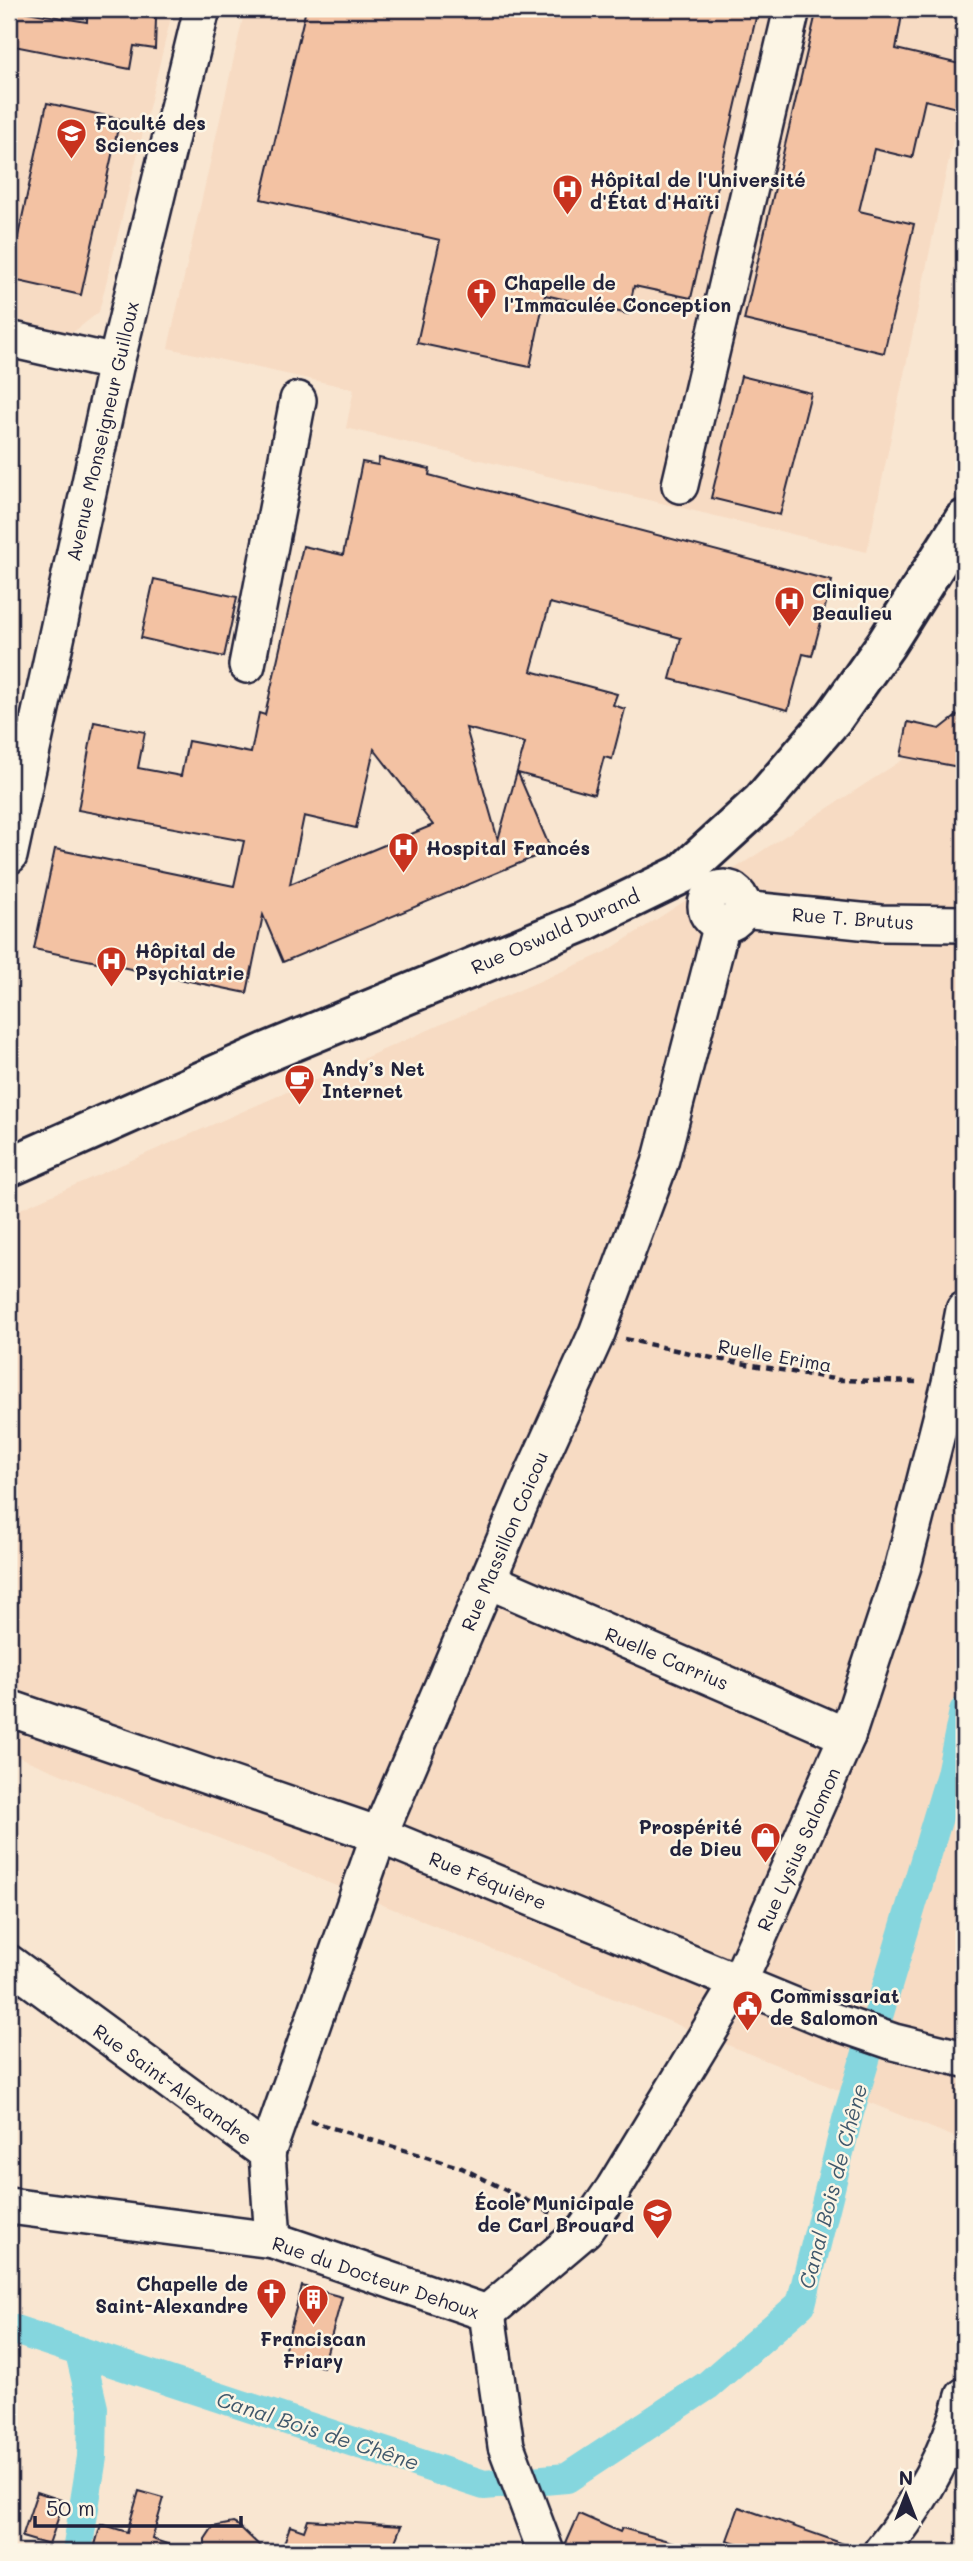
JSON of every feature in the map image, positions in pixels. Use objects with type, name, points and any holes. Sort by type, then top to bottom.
[{"type":"main road","name":"Rue Oswald Durand","points":[[9,1167],[265,1053],[583,922],[713,901],[762,802],[835,716],[964,520]]},
{"type":"street","name":"Avenue Monseigneur Guilloux","points":[[9,856],[116,363],[202,9]]},
{"type":"street","points":[[680,485],[792,9]]},
{"type":"street","points":[[9,339],[116,363]]},
{"type":"street","points":[[247,665],[298,400]]},
{"type":"street","name":"Rue T. Brutus","points":[[713,901],[880,923],[964,924]]},
{"type":"street","name":"Rue Massillon Coicou","points":[[267,2153],[379,1835],[487,1580],[597,1332],[660,1163],[713,901]]},
{"type":"street","name":"Rue Lysius Salomon","points":[[487,2313],[584,2230],[614,2188],[739,1982],[847,1736],[904,1566],[950,1383],[964,1310]]},
{"type":"street","name":"Ruelle Carrius","points":[[487,1580],[847,1736]]},
{"type":"street","name":"Rue Féquière","points":[[9,1708],[379,1835],[824,2018],[894,2042],[964,2059]]},
{"type":"street","name":"Rue Saint-Alexandre","points":[[9,1963],[267,2153],[273,2239]]},
{"type":"street","name":"Rue du Docteur Dehoux","points":[[9,2206],[273,2239],[487,2313],[506,2446],[545,2550]]},
{"type":"street","points":[[881,2552],[913,2512],[959,2439],[964,2396]]},
{"type":"path","name":"Ruelle Erima","points":[[597,1332],[712,1358],[839,1380],[950,1383]]},
{"type":"path","points":[[281,2116],[298,2117],[462,2168],[584,2230]]},
{"type":"shaded area","name":"Faculté des Sciences","points":[[9,9],[173,9],[99,312],[71,334],[9,318]]},
{"type":"shaded area","name":"Hôpital de l'Université d'État d'Haïti","points":[[245,9],[964,9],[964,87],[867,552],[346,428],[354,389],[168,348]]},
{"type":"shaded area","points":[[964,720],[964,2141],[9,1753],[9,1214],[606,952]]},
{"type":"building","points":[[9,9],[87,22],[87,9],[112,9],[156,18],[155,49],[134,46],[130,69],[9,45]]},
{"type":"building","points":[[306,9],[758,9],[691,298],[634,286],[628,314],[545,295],[530,367],[417,343],[440,240],[261,199]]},
{"type":"building","points":[[817,9],[903,9],[896,49],[964,65],[964,110],[925,100],[912,158],[874,149],[859,211],[914,224],[884,353],[744,320]]},
{"type":"building","points":[[47,103],[120,119],[81,295],[9,279],[9,239],[17,241]]},
{"type":"building","points":[[741,376],[811,393],[780,515],[711,498]]},
{"type":"building","points":[[379,458],[430,469],[429,475],[832,581],[812,656],[803,654],[788,710],[670,679],[681,638],[550,603],[531,671],[617,694],[613,705],[625,709],[612,759],[604,757],[594,794],[518,773],[551,850],[283,962],[263,915],[247,993],[34,949],[55,849],[234,886],[244,841],[78,810],[94,722],[145,732],[138,768],[181,776],[188,741],[251,753],[259,713],[265,715],[303,546],[343,555],[362,462],[378,465]],"holes":[[[466,728],[525,743],[498,840]],[[374,749],[433,825],[290,884],[304,816],[356,828]]]},
{"type":"building","points":[[154,579],[237,597],[224,657],[141,638]]},
{"type":"building","points":[[964,710],[964,768],[901,756],[908,722],[940,729]]},
{"type":"building","name":"Franciscan Friary","points":[[302,2286],[342,2297],[323,2367],[283,2356]]},
{"type":"building","points":[[139,2491],[164,2498],[152,2539],[176,2547],[175,2552],[93,2552],[101,2524],[127,2532]]},
{"type":"building","points":[[37,2492],[64,2501],[49,2545],[22,2537]]},
{"type":"building","points":[[739,2507],[858,2549],[858,2552],[764,2552],[727,2540]]},
{"type":"building","points":[[579,2514],[620,2532],[622,2528],[686,2546],[685,2552],[566,2552],[565,2546]]},
{"type":"building","points":[[308,2520],[401,2526],[391,2552],[281,2552],[290,2526],[304,2531]]},
{"type":"building","points":[[233,2523],[266,2552],[205,2552],[205,2539],[213,2527]]},
{"type":"waterway","name":"Canal Bois de Chêne","points":[[9,2328],[484,2485],[567,2478],[708,2385],[801,2304],[848,2116],[951,1774],[964,1711]]},
{"type":"waterway","points":[[77,2552],[92,2457],[93,2408],[80,2352]]},
{"type":"place","name":"Faculté des Sciences","points":[[72,160]]},
{"type":"place","name":"Hôpital de l'Université d'État d'Haïti","points":[[567,217]]},
{"type":"place","name":"Chapelle de l'Immaculée Conception","points":[[481,320]]},
{"type":"place","name":"Clinique Beaulieu","points":[[789,628]]},
{"type":"place","name":"Hospital Francés","points":[[403,874]]},
{"type":"place","name":"Hôpital de Psychiatrie","points":[[112,988]]},
{"type":"place","name":"Andy’s Net Internet","points":[[299,1106]]},
{"type":"place","name":"Prospérité de Dieu","points":[[765,1864]]},
{"type":"place","name":"Commissariat de Salomon","points":[[747,2033]]},
{"type":"place","name":"École Municipale de Carl Brouard","points":[[657,2240]]},
{"type":"place","name":"Chapelle de Saint-Alexandre","points":[[271,2321]]},
{"type":"place","name":"Franciscan Friary","points":[[313,2326]]}]
